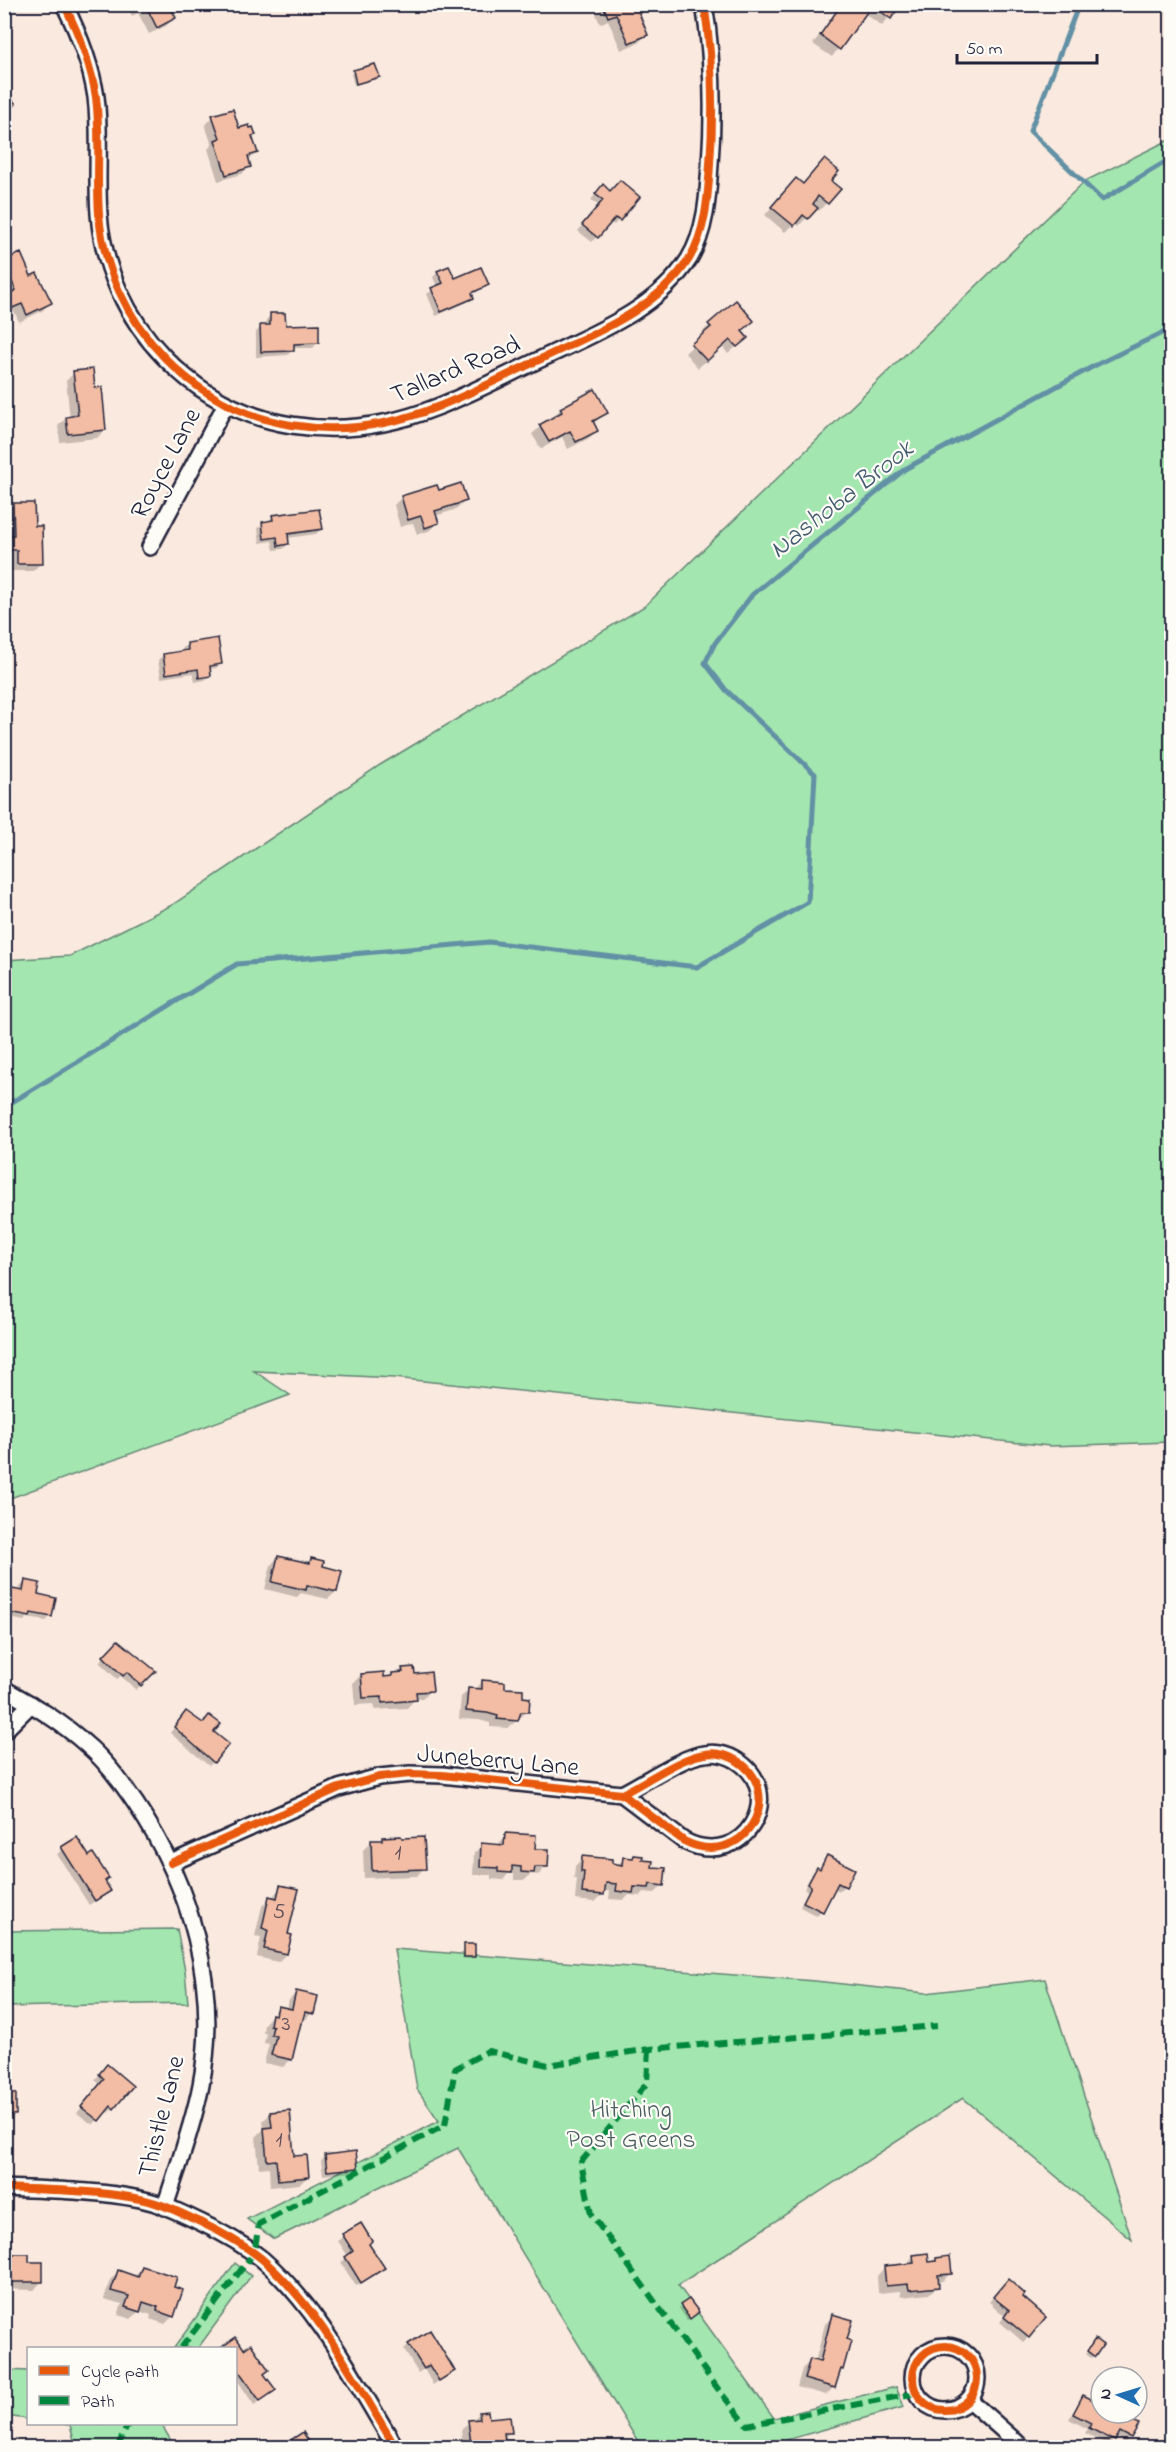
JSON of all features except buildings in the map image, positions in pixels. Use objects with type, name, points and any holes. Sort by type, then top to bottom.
[{"type":"street","name":"Tallard Road","points":[[64,4],[80,38],[90,69],[96,98],[99,214],[109,266],[131,314],[163,357],[203,391],[226,404],[276,423],[328,429],[381,424],[438,407],[583,339],[650,301],[666,288],[690,257],[705,218],[713,123],[713,81],[705,5]]},
{"type":"street","name":"Royce Lane","points":[[150,547],[226,404]]},
{"type":"street","name":"Thistle Lane","points":[[4,1689],[32,1704],[68,1729],[106,1763],[148,1821],[171,1863],[196,1933],[203,1972],[206,2009],[201,2084],[165,2207]]},
{"type":"street","points":[[4,1731],[32,1704]]},
{"type":"street","points":[[714,1753],[724,1755],[743,1765],[755,1782],[759,1803],[754,1823],[741,1839],[733,1844],[713,1849],[693,1846],[684,1841],[622,1794],[693,1756],[714,1753]]},
{"type":"street","name":"Juneberry Lane","points":[[171,1863],[320,1795],[379,1777],[410,1774],[442,1775],[622,1794]]},
{"type":"street","points":[[4,2188],[116,2195],[165,2207],[235,2241],[263,2260],[284,2280],[322,2329],[396,2448]]},
{"type":"street","points":[[945,2346],[954,2347],[970,2357],[975,2365],[977,2384],[969,2400],[954,2409],[946,2410],[937,2409],[922,2400],[914,2384],[916,2366],[921,2358],[927,2352],[945,2346]]},
{"type":"street","points":[[969,2400],[1023,2448]]},
{"type":"green space","points":[[1171,139],[1171,1442],[1050,1446],[394,1378],[254,1371],[290,1395],[5,1500],[5,960],[70,956],[172,905],[380,765],[645,606],[1085,181]]},
{"type":"green space","points":[[177,1929],[188,2003],[5,2007],[5,1931]]},
{"type":"green space","name":"Hitching Post Greens","points":[[394,1949],[815,1981],[926,1993],[1045,1979],[1132,2240],[963,2098],[678,2285],[774,2418],[896,2387],[904,2407],[786,2440],[788,2447],[642,2448],[458,2148],[274,2239],[247,2219],[439,2121],[417,2089]]},
{"type":"green space","points":[[235,2263],[251,2276],[199,2347],[175,2347]]},
{"type":"green space","points":[[5,2370],[27,2371],[27,2419],[5,2416]]},
{"type":"green space","points":[[70,2425],[162,2425],[175,2447],[76,2447]]},
{"type":"waterway","points":[[1079,4],[1030,131],[1102,200],[1172,158]]},
{"type":"waterway","name":"Nashoba Brook","points":[[4,1107],[237,964],[489,942],[697,967],[808,902],[815,774],[726,690],[705,663],[715,643],[752,595],[905,469],[1094,366],[1172,330]]},
{"type":"marked path","points":[[182,2347],[254,2253],[259,2224],[445,2125],[455,2069],[488,2051],[548,2065],[649,2049],[937,2026]]},
{"type":"marked path","points":[[649,2049],[647,2083],[581,2162],[591,2214],[721,2393],[747,2425],[917,2393]]},
{"type":"marked path","points":[[117,2448],[128,2425]]},
{"type":"cycle path","points":[[64,4],[84,49],[91,73],[96,97],[98,126],[101,234],[112,273],[128,309],[164,357],[193,383],[224,403],[258,417],[292,425],[328,428],[364,426],[401,419],[450,402],[623,318],[660,292],[675,277],[695,248],[703,225],[708,188],[712,84],[704,4]]},
{"type":"cycle path","points":[[171,1863],[339,1788],[379,1777],[410,1774],[442,1775],[622,1794],[684,1841],[706,1848],[725,1846],[741,1837],[752,1824],[759,1808],[759,1791],[751,1774],[736,1760],[717,1754],[705,1754],[686,1760],[622,1794]]},
{"type":"cycle path","points":[[4,2188],[90,2192],[148,2201],[200,2222],[247,2248],[262,2259],[302,2300],[336,2348],[396,2448]]},
{"type":"cycle path","points":[[945,2346],[963,2351],[968,2355],[972,2360],[977,2378],[972,2396],[968,2401],[963,2405],[945,2410],[927,2405],[922,2401],[918,2396],[913,2378],[918,2360],[922,2355],[927,2351],[945,2346]]}]
